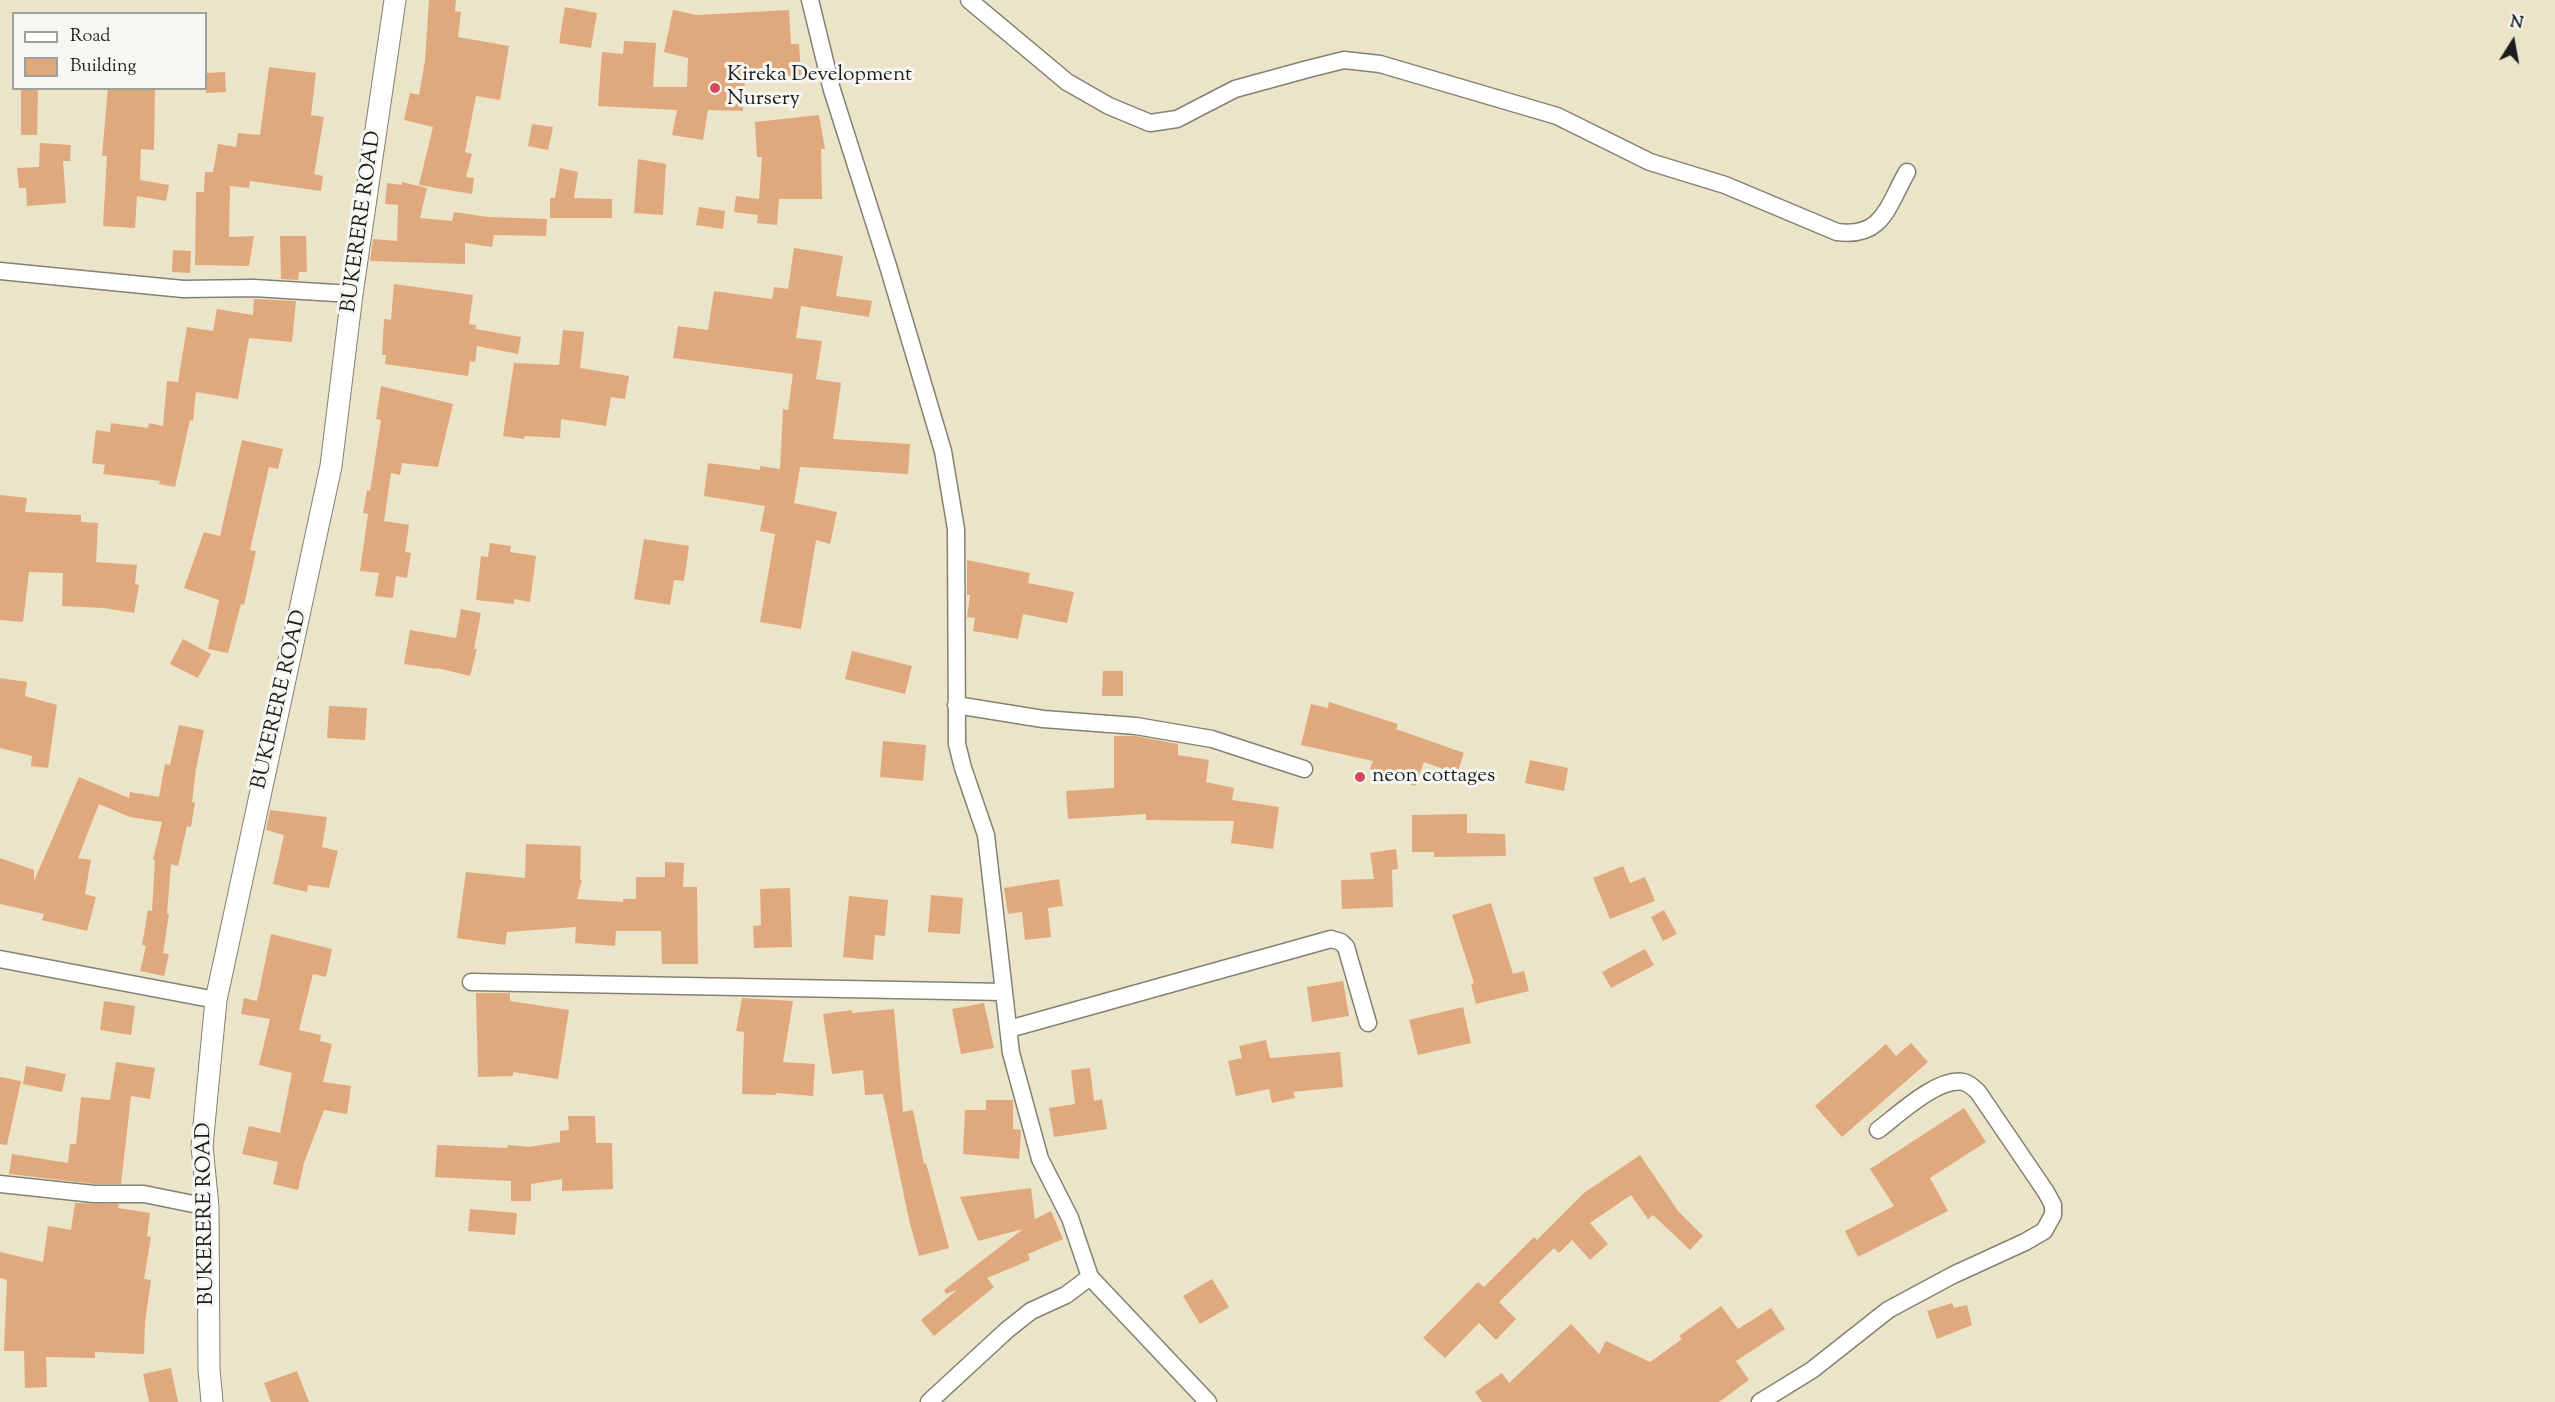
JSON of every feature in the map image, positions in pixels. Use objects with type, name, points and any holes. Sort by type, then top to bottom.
[{"type":"street","name":"BUKERERE ROAD","points":[[212,1402],[209,1369],[208,1208],[202,1146],[216,1000],[331,466],[352,294],[395,0]]},
{"type":"street","points":[[810,0],[832,90],[888,266],[943,451],[956,529],[957,744],[987,836],[1011,1053],[1020,1092],[1040,1160],[1070,1218],[1090,1277],[1208,1402]]},
{"type":"street","points":[[969,0],[1067,82],[1109,106],[1150,123],[1177,119],[1236,89],[1344,60],[1380,64],[1557,116],[1650,162],[1725,185],[1837,232],[1855,235],[1877,226],[1907,172]]},
{"type":"street","points":[[0,271],[183,290],[254,288],[352,294]]},
{"type":"street","points":[[956,705],[1043,719],[1136,726],[1212,739],[1304,769]]},
{"type":"street","points":[[1009,1029],[1331,939],[1341,942],[1346,948],[1368,1023]]},
{"type":"street","points":[[0,959],[216,1000]]},
{"type":"street","points":[[471,982],[1004,992]]},
{"type":"street","points":[[1760,1402],[1812,1370],[1888,1310],[1953,1275],[2025,1242],[2044,1231],[2050,1222],[2053,1215],[2052,1205],[2046,1192],[1978,1092],[1970,1084],[1952,1082],[1934,1088],[1878,1130]]},
{"type":"street","points":[[0,1184],[94,1194],[144,1194],[208,1208]]},
{"type":"street","points":[[929,1402],[1023,1317],[1039,1306],[1066,1295],[1090,1277]]},
{"type":"building","points":[[429,0],[456,0],[455,11],[461,12],[458,37],[509,46],[500,100],[476,96],[465,152],[472,154],[466,177],[474,178],[472,194],[419,185],[433,127],[404,120],[410,93],[419,95],[425,61]]},
{"type":"building","points":[[565,7],[597,13],[591,48],[559,43]]},
{"type":"building","points":[[673,10],[697,15],[789,10],[791,44],[799,44],[801,75],[745,78],[743,111],[708,110],[703,140],[672,135],[677,110],[598,106],[602,52],[623,54],[624,41],[656,43],[653,87],[687,87],[688,58],[664,52]]},
{"type":"building","points":[[269,67],[316,73],[311,115],[324,117],[314,174],[323,176],[321,191],[250,181],[249,188],[230,186],[229,237],[254,236],[249,266],[195,265],[196,192],[204,192],[205,172],[213,172],[218,144],[236,147],[238,133],[260,135]]},
{"type":"building","points":[[225,72],[226,92],[206,93],[207,73]]},
{"type":"building","points":[[21,90],[38,90],[37,135],[21,135]]},
{"type":"building","points":[[108,90],[155,90],[154,150],[141,149],[140,180],[169,185],[166,201],[137,196],[135,228],[103,226],[107,156],[102,156]]},
{"type":"building","points":[[819,115],[825,149],[821,149],[822,199],[779,199],[777,225],[757,223],[758,215],[734,212],[736,196],[759,199],[762,157],[757,157],[755,122]]},
{"type":"building","points":[[532,124],[553,127],[548,150],[528,146]]},
{"type":"building","points":[[40,143],[71,145],[70,161],[63,161],[66,203],[27,206],[26,188],[19,188],[17,168],[39,167]]},
{"type":"building","points":[[638,159],[666,164],[663,215],[634,213]]},
{"type":"building","points":[[560,168],[578,172],[574,198],[612,199],[612,218],[550,218],[550,198],[555,198]]},
{"type":"building","points":[[402,182],[427,188],[420,218],[452,221],[454,212],[488,217],[547,219],[546,236],[494,235],[492,247],[465,243],[465,264],[370,261],[373,239],[397,241],[398,205],[385,204],[387,183],[402,185]]},
{"type":"building","points":[[699,207],[725,211],[723,229],[696,225]]},
{"type":"building","points":[[280,236],[306,236],[307,272],[299,272],[298,280],[281,279]]},
{"type":"building","points":[[794,248],[843,256],[836,296],[872,301],[869,317],[801,306],[796,338],[822,341],[816,379],[841,383],[833,439],[910,444],[908,474],[800,467],[794,503],[837,512],[830,544],[816,540],[801,629],[760,622],[775,534],[760,531],[765,506],[704,496],[708,463],[760,470],[760,466],[780,469],[783,409],[788,410],[793,374],[673,358],[678,326],[708,330],[714,291],[772,299],[774,287],[788,289]]},
{"type":"building","points":[[173,250],[191,251],[190,273],[172,272]]},
{"type":"building","points":[[394,284],[473,295],[469,324],[476,325],[476,329],[521,337],[518,354],[477,346],[475,362],[470,361],[468,376],[385,364],[386,355],[382,355],[384,319],[391,320]]},
{"type":"building","points":[[254,299],[296,301],[292,342],[249,338],[238,399],[196,392],[193,421],[190,420],[175,487],[159,484],[160,481],[103,474],[105,465],[92,463],[96,430],[110,432],[111,423],[148,428],[149,423],[163,426],[167,381],[178,382],[187,327],[213,331],[217,309],[253,315]]},
{"type":"building","points":[[563,330],[584,332],[580,368],[629,376],[625,399],[611,397],[606,426],[561,419],[560,438],[525,436],[524,439],[503,436],[514,363],[559,365]]},
{"type":"building","points":[[381,386],[453,404],[438,467],[402,463],[400,475],[391,473],[384,521],[409,525],[405,552],[411,553],[407,578],[396,576],[393,598],[375,596],[379,573],[360,571],[368,514],[363,513],[367,490],[370,491],[381,420],[376,419]]},
{"type":"building","points":[[242,440],[283,449],[278,469],[269,467],[250,550],[256,551],[244,605],[241,604],[228,653],[208,649],[219,600],[184,588],[204,532],[220,536]]},
{"type":"building","points":[[0,495],[27,498],[25,512],[81,515],[81,522],[98,523],[96,562],[137,565],[135,584],[139,585],[134,613],[104,608],[62,606],[63,573],[29,572],[23,622],[0,620]]},
{"type":"building","points":[[644,539],[689,546],[684,581],[674,580],[670,605],[634,599]]},
{"type":"building","points":[[490,543],[511,546],[510,552],[536,556],[530,602],[514,599],[514,604],[476,600],[481,556],[488,557]]},
{"type":"building","points":[[967,560],[1030,573],[1028,583],[1074,592],[1067,623],[1023,614],[1018,639],[973,631],[975,618],[967,617],[970,595],[967,595]]},
{"type":"building","points":[[461,609],[481,613],[474,649],[477,649],[470,676],[437,668],[404,664],[410,630],[456,638]]},
{"type":"building","points":[[183,639],[211,654],[198,678],[170,664]]},
{"type":"building","points":[[852,651],[912,666],[905,694],[845,679]]},
{"type":"building","points":[[1103,671],[1123,671],[1123,696],[1102,696]]},
{"type":"building","points":[[0,678],[27,682],[25,696],[57,705],[48,768],[31,766],[32,756],[0,748]]},
{"type":"building","points":[[1329,702],[1398,724],[1396,729],[1464,753],[1457,774],[1424,762],[1415,786],[1370,769],[1373,761],[1301,745],[1311,704],[1328,708]]},
{"type":"building","points":[[329,706],[367,708],[365,740],[327,738]]},
{"type":"building","points":[[179,725],[204,730],[196,769],[192,802],[195,803],[191,827],[187,826],[178,866],[171,864],[167,914],[169,914],[163,953],[169,954],[164,976],[140,971],[146,946],[142,945],[148,910],[152,911],[155,860],[153,860],[162,822],[130,817],[99,804],[78,858],[91,860],[85,894],[96,897],[87,931],[42,920],[44,914],[0,904],[0,858],[34,870],[34,881],[79,777],[129,798],[130,792],[159,797],[165,764],[170,765]]},
{"type":"building","points":[[1114,736],[1135,736],[1178,744],[1178,755],[1209,760],[1206,782],[1234,788],[1232,800],[1279,807],[1273,849],[1231,843],[1234,821],[1146,820],[1146,814],[1068,819],[1066,791],[1114,788]]},
{"type":"building","points":[[883,741],[926,745],[923,781],[880,777]]},
{"type":"building","points":[[1530,760],[1568,768],[1564,791],[1525,783]]},
{"type":"building","points":[[270,810],[327,817],[322,847],[338,851],[329,888],[308,885],[307,892],[273,884],[284,835],[266,830]]},
{"type":"building","points":[[1467,814],[1467,833],[1505,834],[1506,856],[1434,857],[1434,852],[1412,852],[1412,815]]},
{"type":"building","points":[[526,844],[581,846],[580,880],[582,880],[577,899],[623,902],[623,899],[636,899],[636,877],[665,877],[665,862],[684,863],[683,887],[697,887],[698,964],[662,964],[661,931],[616,931],[615,946],[575,943],[576,927],[507,932],[505,945],[457,938],[466,872],[525,878]]},
{"type":"building","points":[[1396,849],[1398,869],[1392,870],[1393,907],[1342,909],[1341,880],[1374,879],[1370,853]]},
{"type":"building","points":[[1623,866],[1630,883],[1645,877],[1655,901],[1610,919],[1593,878]]},
{"type":"building","points":[[1059,879],[1063,906],[1048,908],[1051,937],[1025,940],[1022,912],[1008,914],[1004,888]]},
{"type":"building","points":[[790,888],[792,947],[754,948],[753,926],[761,925],[760,889]]},
{"type":"building","points":[[931,895],[963,898],[960,934],[928,932]]},
{"type":"building","points":[[849,896],[888,900],[885,936],[875,935],[873,960],[843,957]]},
{"type":"building","points":[[1491,903],[1513,974],[1524,971],[1529,991],[1476,1004],[1471,984],[1474,983],[1452,915]]},
{"type":"building","points":[[1664,910],[1677,934],[1663,941],[1651,917]]},
{"type":"building","points":[[271,934],[332,949],[326,977],[313,974],[299,1030],[321,1035],[320,1041],[332,1044],[323,1082],[351,1086],[347,1114],[324,1110],[304,1163],[298,1190],[273,1184],[278,1162],[242,1154],[249,1126],[280,1133],[292,1073],[259,1065],[270,1019],[241,1014],[244,998],[257,1001]]},
{"type":"building","points":[[1645,949],[1654,965],[1611,988],[1602,972]]},
{"type":"building","points":[[1343,981],[1349,1016],[1312,1022],[1307,987]]},
{"type":"building","points":[[476,993],[510,993],[510,1001],[569,1010],[558,1079],[513,1072],[513,1076],[478,1077]]},
{"type":"building","points":[[742,998],[793,1001],[783,1062],[815,1064],[813,1096],[776,1093],[776,1095],[742,1094],[744,1032],[736,1031]]},
{"type":"building","points":[[104,1001],[135,1006],[131,1035],[100,1030]]},
{"type":"building","points":[[984,1003],[994,1048],[961,1054],[952,1009]]},
{"type":"building","points":[[1463,1007],[1471,1043],[1418,1055],[1409,1020]]},
{"type":"building","points":[[894,1009],[903,1112],[913,1110],[924,1164],[926,1163],[949,1248],[919,1256],[909,1220],[883,1094],[865,1095],[863,1070],[832,1074],[823,1014],[852,1010],[852,1013]]},
{"type":"building","points":[[1266,1040],[1270,1058],[1340,1052],[1343,1087],[1293,1092],[1295,1098],[1272,1103],[1269,1089],[1236,1096],[1228,1061],[1242,1058],[1239,1046]]},
{"type":"building","points":[[1911,1043],[1928,1062],[1842,1137],[1815,1106],[1886,1044],[1896,1056]]},
{"type":"building","points":[[116,1062],[155,1068],[150,1099],[131,1096],[121,1184],[95,1184],[9,1174],[12,1154],[68,1163],[70,1144],[76,1144],[81,1097],[110,1100]]},
{"type":"building","points":[[26,1066],[66,1074],[62,1092],[23,1084]]},
{"type":"building","points":[[1090,1068],[1094,1101],[1102,1099],[1107,1129],[1054,1137],[1049,1108],[1075,1104],[1071,1070]]},
{"type":"building","points":[[0,1077],[21,1081],[7,1145],[0,1144]]},
{"type":"building","points":[[986,1100],[1013,1100],[1013,1129],[1021,1130],[1019,1159],[963,1154],[965,1110],[986,1110]]},
{"type":"building","points":[[1964,1108],[1986,1142],[1930,1178],[1948,1211],[1858,1257],[1845,1231],[1894,1206],[1870,1169]]},
{"type":"building","points":[[568,1116],[595,1116],[596,1143],[612,1143],[613,1189],[562,1191],[562,1179],[531,1184],[531,1201],[511,1201],[511,1181],[435,1177],[437,1145],[507,1148],[508,1145],[529,1147],[560,1142],[560,1131],[569,1130]]},
{"type":"building","points":[[1640,1155],[1678,1211],[1703,1236],[1690,1250],[1653,1215],[1648,1219],[1631,1195],[1590,1223],[1608,1244],[1590,1260],[1572,1240],[1559,1253],[1554,1248],[1499,1302],[1516,1319],[1496,1340],[1479,1323],[1445,1358],[1423,1338],[1478,1282],[1484,1287],[1534,1237],[1537,1240],[1584,1193]]},
{"type":"building","points":[[1031,1188],[1035,1219],[1051,1211],[1063,1239],[1028,1254],[1030,1260],[987,1278],[994,1287],[934,1336],[921,1320],[957,1290],[946,1294],[944,1290],[1023,1229],[978,1241],[960,1197]]},
{"type":"building","points":[[75,1203],[119,1204],[118,1208],[150,1213],[147,1236],[151,1237],[144,1279],[151,1280],[145,1322],[144,1354],[95,1352],[95,1358],[46,1357],[47,1387],[25,1388],[24,1351],[4,1351],[7,1280],[0,1278],[0,1252],[43,1262],[48,1226],[71,1230]]},
{"type":"building","points":[[470,1209],[517,1213],[515,1235],[468,1231]]},
{"type":"building","points":[[1212,1279],[1229,1307],[1200,1324],[1183,1296]]},
{"type":"building","points":[[1952,1303],[1954,1308],[1967,1305],[1972,1325],[1937,1339],[1927,1311]]},
{"type":"building","points":[[1721,1306],[1738,1329],[1771,1308],[1785,1329],[1736,1361],[1749,1380],[1719,1402],[1482,1402],[1475,1392],[1502,1373],[1509,1383],[1571,1324],[1599,1354],[1606,1341],[1650,1362],[1682,1339],[1679,1336]]},
{"type":"building","points":[[171,1368],[178,1402],[149,1402],[143,1374]]},
{"type":"building","points":[[297,1371],[309,1402],[271,1402],[264,1383]]},
{"type":"place","name":"Kireka Development Nursery","points":[[715,88]]},
{"type":"place","name":"neon cottages","points":[[1360,777]]}]
